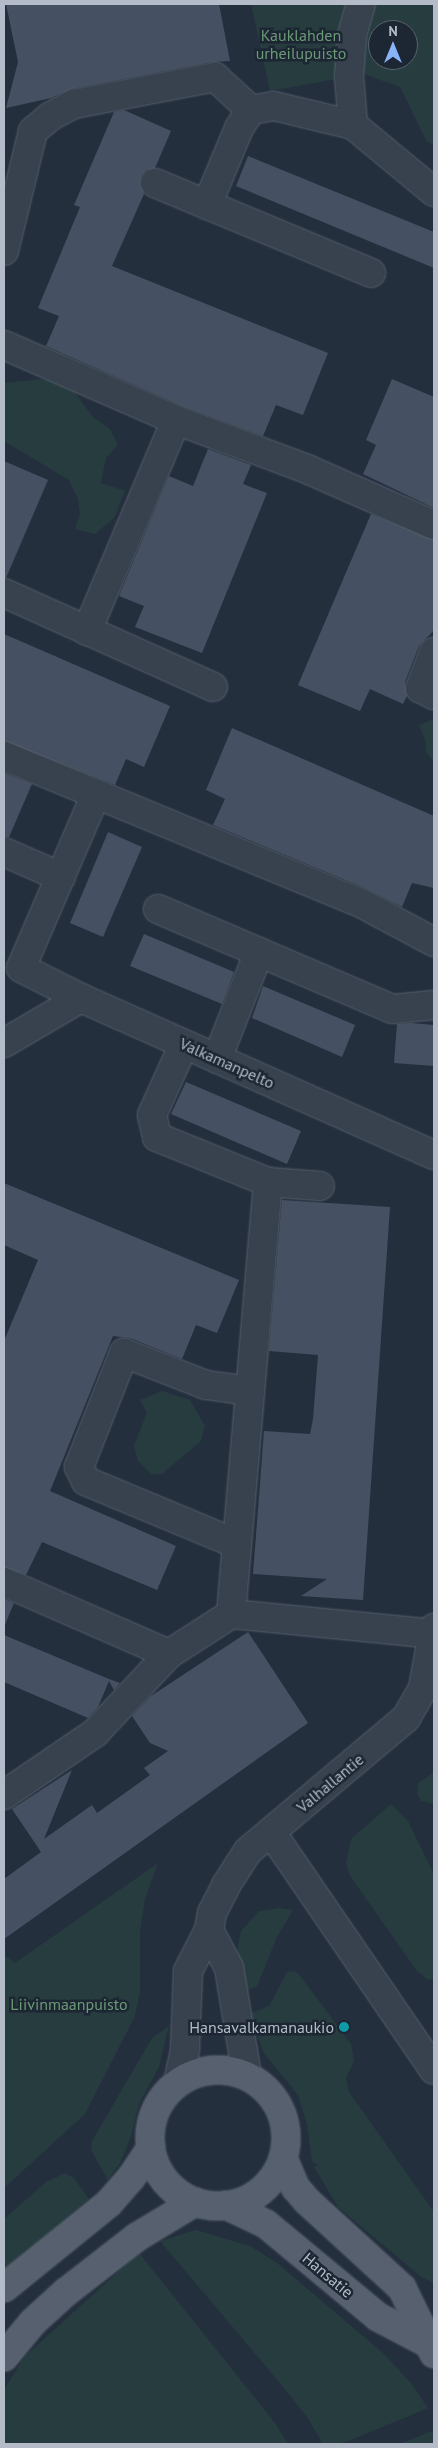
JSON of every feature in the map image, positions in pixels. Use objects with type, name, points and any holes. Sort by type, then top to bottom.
[{"type":"main road","points":[[211,2070],[247,2076],[263,2086],[276,2101],[284,2119],[286,2139],[283,2158],[275,2176],[262,2190],[245,2200],[226,2205],[195,2202],[166,2181],[156,2165],[151,2148],[151,2129],[156,2112],[178,2083],[211,2070]]},
{"type":"main road","points":[[4,2288],[109,2203],[131,2178],[151,2148]]},
{"type":"main road","name":"Hansatie","points":[[283,2158],[296,2188],[307,2201],[402,2288],[433,2347]]},
{"type":"main road","points":[[4,2356],[33,2322],[66,2292],[137,2237],[195,2202]]},
{"type":"main road","name":"Hansatie","points":[[226,2205],[266,2224],[378,2317],[433,2347]]},
{"type":"street","points":[[353,124],[349,76],[352,35],[360,4]]},
{"type":"street","points":[[4,252],[33,131],[51,116],[74,104],[215,77],[250,110]]},
{"type":"street","points":[[207,205],[239,128],[250,110],[274,106],[353,124],[434,192]]},
{"type":"street","points":[[155,183],[371,273]]},
{"type":"street","points":[[4,345],[176,420],[307,469],[434,525]]},
{"type":"street","points":[[87,631],[176,420]]},
{"type":"street","points":[[4,593],[213,687]]},
{"type":"street","points":[[434,652],[420,688],[434,695]]},
{"type":"street","points":[[4,756],[359,902],[434,942]]},
{"type":"street","points":[[4,852],[61,876],[96,794]]},
{"type":"street","name":"Valkamanpelto","points":[[61,876],[21,968],[81,998],[434,1155]]},
{"type":"street","points":[[158,909],[393,1009],[434,1004]]},
{"type":"street","points":[[217,1059],[259,952]]},
{"type":"street","points":[[4,1043],[81,998]]},
{"type":"street","points":[[184,1044],[152,1115],[157,1137],[268,1182],[320,1186]]},
{"type":"street","points":[[231,1614],[268,1182]]},
{"type":"street","points":[[237,1544],[86,1481],[79,1467],[124,1353],[206,1385],[250,1392]]},
{"type":"street","points":[[4,1582],[169,1654]]},
{"type":"street","points":[[4,1795],[95,1733],[169,1654],[231,1614],[434,1634]]},
{"type":"street","name":"Valhallantie","points":[[178,2083],[185,2049],[188,1971],[209,1930],[212,1912],[226,1885],[248,1851],[406,1718],[429,1690],[434,1628]]},
{"type":"street","points":[[271,1832],[434,2070]]},
{"type":"street","points":[[209,1930],[229,1968],[247,2076]]},
{"type":"green space","name":"Kauklahden urheilupuisto","points":[[251,4],[434,4],[434,145],[427,142],[400,87],[364,74],[270,91]]},
{"type":"green space","points":[[43,379],[71,387],[93,417],[110,429],[118,445],[106,458],[101,483],[125,491],[115,517],[95,534],[75,529],[80,514],[78,499],[69,480],[4,441],[4,383]]},
{"type":"green space","points":[[434,719],[434,762],[426,752],[425,739],[419,725]]},
{"type":"green space","points":[[162,1391],[190,1400],[205,1426],[201,1441],[162,1474],[151,1474],[138,1461],[134,1445],[147,1413],[140,1400]]},
{"type":"green space","points":[[434,1772],[434,1804],[421,1801],[417,1794],[418,1783]]},
{"type":"green space","points":[[391,1804],[408,1821],[434,1874],[434,1978],[428,1980],[417,1971],[350,1876],[346,1863],[351,1839]]},
{"type":"green space","name":"Liivinmaanpuisto","points":[[158,1863],[145,1899],[140,1932],[140,1991],[135,2016],[85,2114],[4,2188],[4,1955],[15,1963]]},
{"type":"green space","points":[[278,1908],[293,1910],[277,1937],[257,1986],[244,1992],[237,1950],[241,1931],[259,1911]]},
{"type":"green space","points":[[287,1972],[298,1973],[351,2044],[354,2061],[346,2078],[349,2092],[434,2212],[434,2283],[420,2276],[338,2207],[314,2167],[318,2165],[312,2161],[307,2124],[298,2095],[264,2053],[249,2014],[269,2006]]},
{"type":"green space","points":[[169,2026],[159,2067],[139,2104],[131,2137],[120,2163],[108,2180],[91,2150],[92,2141],[152,2038]]},
{"type":"green space","points":[[65,2173],[74,2178],[89,2199],[4,2271],[4,2219],[46,2182]]},
{"type":"green space","points":[[196,2230],[250,2246],[277,2263],[383,2353],[411,2383],[428,2408],[351,2440],[337,2444],[323,2444],[307,2417],[160,2241]]},
{"type":"green space","points":[[139,2253],[275,2423],[288,2444],[4,2444],[4,2390],[25,2356]]},
{"type":"green space","points":[[434,2430],[434,2444],[400,2444]]},
{"type":"building","points":[[6,4],[219,4],[230,61],[212,62],[71,89],[51,98],[6,108],[18,62]]},
{"type":"building","points":[[124,110],[171,131],[155,168],[146,170],[141,177],[140,185],[144,194],[112,266],[328,353],[303,415],[276,405],[263,436],[182,406],[46,346],[59,316],[38,308],[80,207],[74,205],[114,112]]},
{"type":"building","points":[[248,156],[434,232],[434,268],[236,186]]},
{"type":"building","points":[[392,379],[434,397],[434,508],[363,474],[376,445],[366,440]]},
{"type":"building","points":[[208,449],[251,465],[243,484],[267,493],[202,653],[135,627],[144,606],[119,596],[169,476],[193,486]]},
{"type":"building","points":[[4,461],[48,480],[6,578],[4,578]]},
{"type":"building","points":[[371,514],[434,540],[434,630],[419,646],[405,682],[407,696],[403,704],[370,689],[360,711],[298,685]]},
{"type":"building","points":[[4,634],[170,706],[144,767],[126,759],[115,785],[4,741]]},
{"type":"building","points":[[232,728],[434,816],[434,888],[412,883],[402,907],[365,888],[213,825],[225,799],[206,790]]},
{"type":"building","points":[[4,773],[32,784],[9,837],[4,837]]},
{"type":"building","points":[[108,832],[142,847],[103,937],[70,923]]},
{"type":"building","points":[[144,934],[234,972],[222,1004],[130,966]]},
{"type":"building","points":[[263,986],[355,1025],[342,1057],[252,1018]]},
{"type":"building","points":[[397,1024],[434,1025],[434,1066],[394,1063]]},
{"type":"building","points":[[186,1082],[301,1131],[287,1164],[171,1114]]},
{"type":"building","points":[[4,1183],[239,1280],[217,1333],[196,1325],[182,1359],[130,1338],[113,1336],[50,1491],[176,1546],[157,1590],[42,1542],[26,1575],[4,1567],[4,1341],[38,1260],[4,1245]]},
{"type":"building","points":[[282,1200],[390,1207],[363,1600],[301,1596],[327,1579],[253,1574],[264,1431],[310,1434],[318,1355],[269,1351]]},
{"type":"building","points":[[4,1599],[14,1603],[4,1627]]},
{"type":"building","points":[[248,1632],[308,1723],[4,1939],[4,1879],[41,1852],[12,1809],[72,1770],[44,1839],[92,1805],[97,1813],[150,1775],[144,1768],[168,1751],[150,1743],[132,1716],[151,1696]]},
{"type":"building","points":[[4,1635],[120,1683],[114,1690],[109,1681],[98,1707],[88,1718],[4,1682]]},
{"type":"place","name":"Hansavalkamanaukio","points":[[344,2027]]}]
